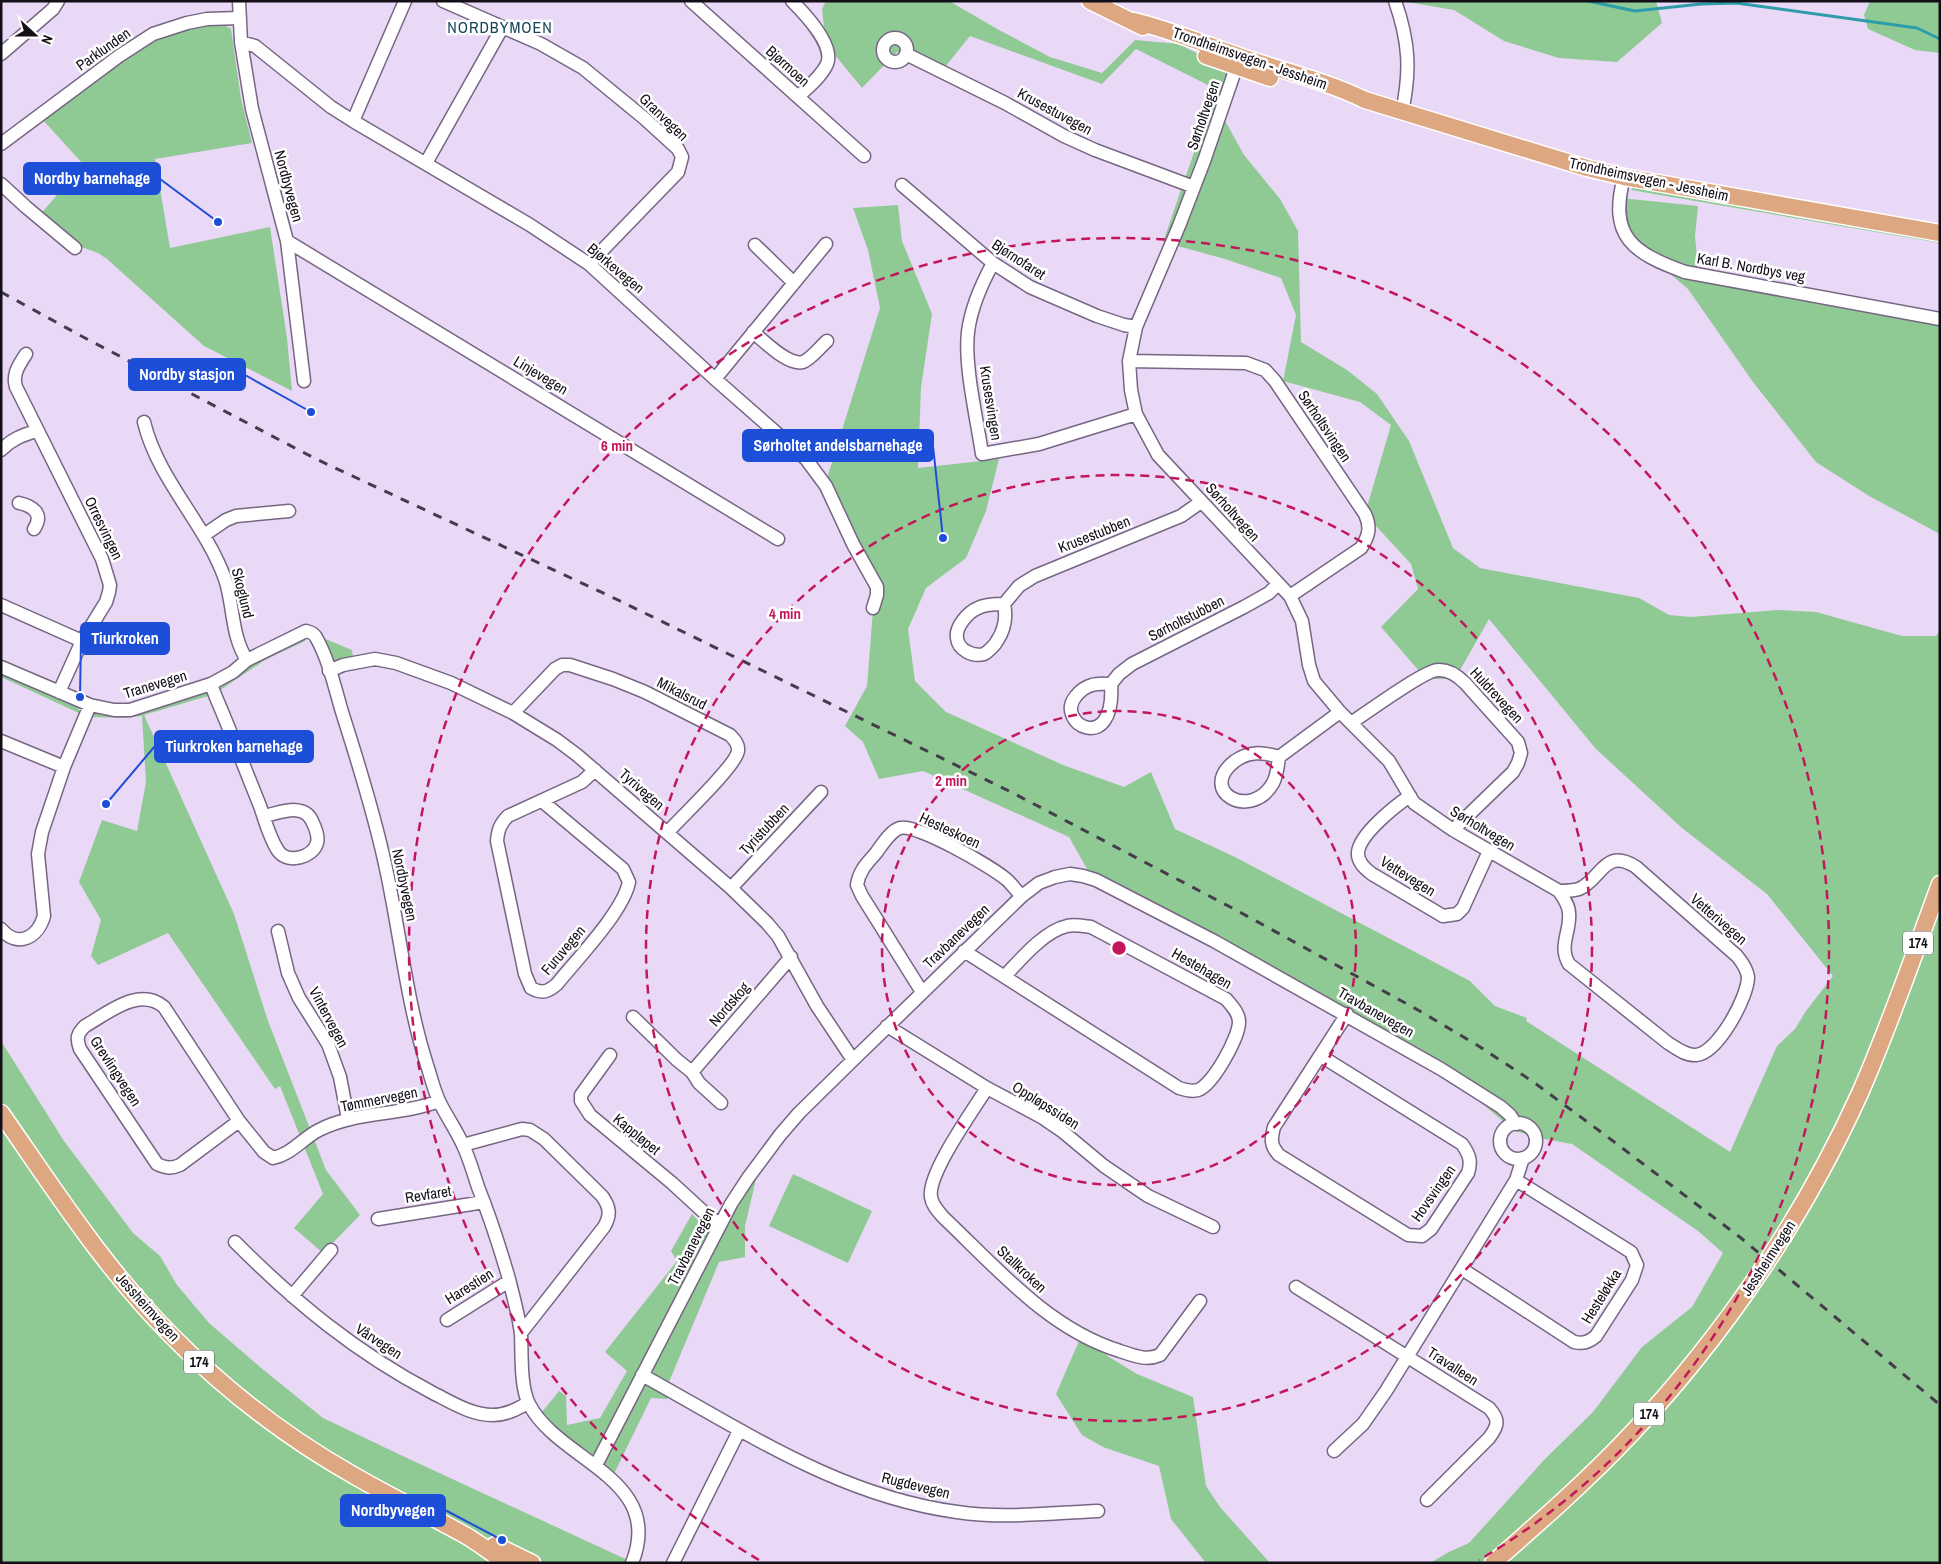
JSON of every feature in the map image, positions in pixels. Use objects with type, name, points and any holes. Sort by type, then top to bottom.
[{"type":"main road","name":"Trondheimsvegen - Jessheim","points":[[1090,1],[1134,21],[1162,28],[1238,62],[1346,90],[1365,100],[1556,159],[1624,177],[1940,233]]},
{"type":"main road","name":"Jessheimvegen","points":[[1493,1563],[1568,1496],[1632,1433],[1671,1389],[1706,1345],[1766,1262],[1813,1184],[1860,1093],[1898,998],[1940,884]]},
{"type":"main road","name":"Jessheimvegen","points":[[1,1113],[71,1212],[127,1286],[170,1334],[208,1371],[253,1408],[319,1455],[353,1476],[465,1535],[507,1563]]},
{"type":"main road","name":"Jessheimvegen","points":[[465,1535],[503,1548],[532,1563]]},
{"type":"street","points":[[1,54],[53,9],[58,1]]},
{"type":"street","name":"Nordbyvegen","points":[[239,1],[242,42],[252,109],[287,240],[304,381]]},
{"type":"street","points":[[353,121],[405,1]]},
{"type":"street","name":"Granvegen","points":[[443,1],[541,44],[583,68],[644,118],[678,149],[682,157],[678,172],[589,264]]},
{"type":"street","name":"Bjørmoen","points":[[690,1],[864,156]]},
{"type":"street","points":[[792,1],[813,25],[824,43],[828,56],[826,65],[821,73],[798,97]]},
{"type":"street","points":[[1395,1],[1408,48],[1408,78],[1402,112]]},
{"type":"street","name":"Parklunden","points":[[1,144],[119,56],[153,34],[194,21],[240,18]]},
{"type":"street","points":[[426,164],[502,28]]},
{"type":"street","name":"Bjørkevegen","points":[[242,42],[255,46],[331,107],[530,225],[589,264],[806,459],[820,475],[877,587],[878,595],[874,608]]},
{"type":"street","name":"Krusestuvegen","points":[[906,54],[1005,103],[1070,139],[1194,187]]},
{"type":"street","name":"Sørholtvegen","points":[[1238,62],[1194,187],[1136,327],[1129,361],[1131,390],[1136,414],[1158,455],[1290,596],[1302,621],[1309,665],[1314,681],[1340,712],[1389,761],[1414,803],[1453,830],[1559,891]]},
{"type":"street","name":"Karl B. Nordbys veg","points":[[1624,177],[1618,211],[1622,230],[1629,241],[1643,253],[1665,265],[1685,272],[1940,319]]},
{"type":"street","points":[[1,184],[75,248]]},
{"type":"street","name":"Bjørnofaret","points":[[902,185],[993,264],[1030,287],[1052,298],[1106,319],[1136,327]]},
{"type":"street","name":"Linjevegen","points":[[287,240],[778,539]]},
{"type":"street","points":[[715,379],[826,244]]},
{"type":"street","points":[[755,245],[794,283]]},
{"type":"street","name":"Krusesvingen","points":[[993,264],[983,281],[974,303],[968,332],[968,361],[982,454],[1039,444],[1136,414]]},
{"type":"street","points":[[753,332],[787,360],[796,363],[805,361],[827,341]]},
{"type":"street","name":"Orresvingen","points":[[26,354],[17,368],[14,380],[37,431],[102,559],[110,585],[106,602],[82,640],[59,692]]},
{"type":"street","name":"Sørholtsvingen","points":[[1129,361],[1246,364],[1266,371],[1279,387],[1365,514],[1369,528],[1368,536],[1360,548],[1290,596]]},
{"type":"street","name":"Skoglund","points":[[144,422],[151,447],[204,535],[225,581],[237,642],[247,660]]},
{"type":"street","points":[[1,450],[20,435],[37,431]]},
{"type":"street","name":"Krusestubben","points":[[1004,604],[1019,586],[1035,576],[1181,516],[1201,502]]},
{"type":"street","points":[[19,503],[33,508],[37,513],[38,518],[34,529]]},
{"type":"street","points":[[204,535],[226,520],[236,516],[289,511]]},
{"type":"street","name":"Sørholtstubben","points":[[1111,684],[1119,674],[1132,664],[1244,607],[1269,593],[1278,584]]},
{"type":"street","points":[[1004,604],[1006,617],[1003,631],[996,644],[984,654],[972,654],[962,648],[957,638],[959,627],[966,617],[977,608],[1004,604]]},
{"type":"street","points":[[1,605],[82,640]]},
{"type":"street","name":"Tranevegen","points":[[1,667],[90,705],[114,710],[130,710],[211,684],[233,672],[247,660],[306,630],[312,632]]},
{"type":"street","name":"Nordbyvegen","points":[[312,632],[316,637],[329,671],[357,758],[380,844],[415,1024],[439,1101],[463,1145],[484,1202],[509,1281],[520,1333],[520,1359],[528,1403],[539,1419],[596,1465],[627,1496],[638,1524],[638,1541],[632,1563]]},
{"type":"street","name":"Tyrivegen","points":[[329,671],[358,662],[386,660],[431,675],[514,713],[556,740],[595,770],[730,888],[767,923],[791,958],[817,1006],[853,1060]]},
{"type":"street","name":"Mikalsrud","points":[[514,713],[555,669],[562,665],[570,665],[614,679],[644,692],[730,735],[736,740],[738,746],[736,758],[667,833]]},
{"type":"street","name":"Huldrevegen","points":[[1351,722],[1419,678],[1436,670],[1459,676],[1466,683],[1518,742],[1521,753],[1518,763],[1508,778],[1453,830]]},
{"type":"street","points":[[211,684],[276,847],[286,856],[297,858],[304,856],[317,844],[318,837],[315,827],[311,818],[303,811],[296,810],[264,816]]},
{"type":"street","points":[[1,929],[12,938],[21,940],[35,933],[41,925],[44,916],[38,854],[46,819],[64,767],[90,705]]},
{"type":"street","points":[[1278,757],[1254,752],[1240,758],[1229,766],[1222,776],[1221,786],[1225,795],[1236,801],[1246,802],[1254,800],[1266,792],[1274,782],[1278,757],[1340,712]]},
{"type":"street","points":[[1,741],[64,767]]},
{"type":"street","name":"Furuvegen","points":[[542,801],[624,869],[629,882],[614,914],[556,984],[549,991],[543,992],[531,988],[524,974],[497,840],[500,824],[508,816],[582,782],[595,770]]},
{"type":"street","name":"Tyristubben","points":[[730,888],[821,792]]},
{"type":"street","name":"Vettevegen","points":[[1410,796],[1393,807],[1360,845],[1359,861],[1372,874],[1435,912],[1443,916],[1451,916],[1463,908],[1489,851]]},
{"type":"street","name":"Hesteskoen","points":[[922,992],[857,885],[863,868],[892,833],[898,828],[904,828],[913,829],[930,836],[984,864],[1006,879],[1022,896]]},
{"type":"street","name":"Vetterivegen","points":[[1617,860],[1625,861],[1636,867],[1738,956],[1747,972],[1747,983],[1736,1010],[1719,1041],[1706,1052],[1697,1055],[1679,1050],[1573,968],[1565,958],[1564,950],[1570,914],[1568,906],[1559,891],[1572,891],[1579,888],[1587,883],[1604,864],[1617,860]]},
{"type":"street","name":"Travbanevegen","points":[[596,1465],[720,1224],[748,1178],[780,1135],[799,1113],[887,1026],[1022,896],[1039,883],[1055,877],[1070,874],[1096,880],[1214,941],[1347,1014],[1456,1078],[1501,1107],[1516,1124]]},
{"type":"street","name":"Hestehagen","points":[[964,951],[1179,1088],[1189,1091],[1198,1090],[1210,1080],[1236,1039],[1238,1016],[1226,999],[1090,927],[1066,926],[1052,932],[1028,952],[1005,976]]},
{"type":"street","name":"Vintervegen","points":[[278,931],[288,973],[299,998],[328,1044],[340,1077],[348,1119]]},
{"type":"street","name":"Nordskog","points":[[692,1072],[791,958]]},
{"type":"street","name":"Grevlingvegen","points":[[239,1121],[180,1165],[166,1168],[157,1164],[80,1049],[76,1040],[78,1032],[85,1026],[134,999],[150,999],[157,1002],[164,1007],[239,1121],[264,1152],[273,1158]]},
{"type":"street","name":"Hovsvingen","points":[[1321,1056],[1462,1144],[1467,1150],[1471,1166],[1468,1173],[1431,1229],[1422,1236],[1408,1235],[1279,1155],[1272,1147],[1271,1138],[1274,1127],[1347,1014]]},
{"type":"street","points":[[633,1017],[692,1072],[699,1083],[721,1104]]},
{"type":"street","name":"Oppløpssiden","points":[[887,1026],[987,1088],[1050,1123],[1104,1166],[1148,1196],[1213,1227]]},
{"type":"street","name":"Kappløpet","points":[[610,1055],[580,1095],[581,1101],[590,1115],[677,1187],[708,1216],[720,1224]]},
{"type":"street","name":"Stallkroken","points":[[987,1088],[940,1167],[931,1189],[931,1198],[934,1206],[943,1217],[1032,1302],[1063,1324],[1109,1348],[1151,1359],[1160,1355],[1200,1300]]},
{"type":"street","name":"Tømmervegen","points":[[273,1158],[289,1152],[318,1130],[348,1119],[424,1107],[439,1101]]},
{"type":"street","points":[[1516,1124],[1528,1127],[1536,1138],[1534,1150],[1523,1158],[1515,1159],[1507,1155],[1502,1149],[1500,1141],[1502,1133],[1508,1127],[1516,1124]]},
{"type":"street","points":[[463,1145],[522,1129],[530,1130],[544,1139],[602,1196],[608,1205],[608,1219],[604,1227],[520,1333]]},
{"type":"street","points":[[1334,1451],[1363,1424],[1408,1356],[1516,1180],[1523,1158]]},
{"type":"street","name":"Hesteløkka","points":[[1462,1269],[1574,1342],[1581,1344],[1590,1342],[1596,1336],[1632,1280],[1637,1264],[1631,1252],[1516,1180]]},
{"type":"street","name":"Revfaret","points":[[378,1219],[484,1202]]},
{"type":"street","name":"Vårvegen","points":[[235,1242],[328,1327],[380,1363],[458,1406],[493,1415],[510,1412],[528,1403]]},
{"type":"street","points":[[292,1296],[331,1250]]},
{"type":"street","name":"Harestien","points":[[447,1320],[509,1281]]},
{"type":"street","name":"Travalleen","points":[[1296,1287],[1489,1408],[1495,1415],[1497,1422],[1489,1438],[1427,1500]]},
{"type":"street","name":"Rugdevegen","points":[[642,1375],[792,1460],[845,1482],[934,1508],[989,1516],[1098,1511]]},
{"type":"street","points":[[673,1563],[739,1431]]},
{"type":"green space","points":[[826,1],[949,1],[1050,57],[1102,73],[1135,40],[1179,44],[1231,71],[1223,117],[1244,155],[1280,199],[1298,231],[1301,342],[1347,370],[1377,394],[1409,441],[1453,548],[1480,568],[1639,598],[1669,615],[1691,617],[1778,610],[1816,612],[1902,636],[1936,636],[1940,631],[1940,1563],[1430,1563],[1469,1543],[1544,1460],[1593,1412],[1642,1347],[1692,1307],[1723,1253],[1698,1231],[1572,1144],[1515,1131],[1450,1077],[1248,954],[1143,897],[1091,876],[1069,837],[923,771],[879,779],[863,742],[845,726],[867,686],[873,610],[867,575],[837,524],[828,475],[880,308],[868,250],[853,208],[898,205],[902,241],[932,314],[921,387],[918,468],[999,459],[986,511],[966,558],[926,588],[908,629],[915,681],[946,712],[1063,765],[1124,787],[1151,772],[1175,829],[1237,858],[1470,981],[1495,1006],[1527,1018],[1526,1021],[1730,1152],[1777,1046],[1795,1029],[1806,1011],[1833,976],[1767,894],[1682,828],[1596,749],[1489,619],[1455,679],[1426,679],[1381,627],[1418,589],[1411,564],[1365,514],[1391,425],[1360,402],[1283,381],[1296,315],[1281,278],[1225,259],[1163,242],[1216,89],[1136,49],[1102,84],[970,36],[945,67],[897,52],[862,88],[826,44],[822,9]]},
{"type":"green space","points":[[1401,1],[1656,1],[1662,23],[1617,62],[1559,58],[1504,41],[1454,10]]},
{"type":"green space","points":[[1870,1],[1940,1],[1940,53],[1915,50],[1868,29],[1864,15]]},
{"type":"green space","points":[[219,22],[231,29],[241,99],[252,143],[155,159],[170,248],[270,227],[287,338],[292,391],[204,346],[107,259],[98,253],[76,245],[40,215],[83,164],[42,119],[83,86],[167,32]]},
{"type":"green space","points":[[1634,186],[1940,239],[1940,243],[1631,190]]},
{"type":"green space","points":[[1621,198],[1698,206],[1695,236],[1699,278],[1940,323],[1940,534],[1869,496],[1816,462],[1753,382],[1688,289],[1648,255],[1621,224]]},
{"type":"green space","points":[[303,637],[306,638],[305,641],[265,660],[219,691],[219,685],[260,658]]},
{"type":"green space","points":[[323,638],[352,650],[353,658],[337,662],[331,659]]},
{"type":"green space","points":[[1,673],[77,706],[81,714],[1,677]]},
{"type":"green space","points":[[208,691],[210,695],[208,696],[144,715],[234,914],[268,1021],[326,1170],[360,1215],[323,1253],[294,1228],[323,1194],[280,1086],[275,1089],[168,933],[98,965],[91,956],[101,920],[79,882],[102,820],[137,831],[146,782],[142,716],[123,718],[89,716],[96,712]]},
{"type":"green space","points":[[1,1041],[64,1141],[133,1233],[160,1256],[177,1285],[209,1323],[260,1367],[323,1418],[634,1563],[1,1563]]},
{"type":"green space","points":[[760,1162],[745,1226],[745,1257],[719,1262],[664,1394],[669,1396],[667,1399],[651,1398],[612,1478],[552,1437],[542,1412],[559,1391],[566,1396],[567,1425],[600,1418],[627,1371],[605,1352],[677,1261],[671,1251],[692,1214],[711,1235]]},
{"type":"green space","points":[[793,1174],[872,1211],[848,1263],[769,1226]]},
{"type":"green space","points":[[1082,1334],[1109,1357],[1137,1374],[1193,1397],[1206,1486],[1220,1507],[1270,1563],[1206,1563],[1171,1519],[1159,1466],[1103,1447],[1082,1435],[1056,1394]]},
{"type":"waterway","points":[[1588,1],[1635,11],[1701,4],[1736,3],[1917,28],[1940,39]]},
{"type":"railway","points":[[1,292],[316,459],[618,600],[1011,792],[1236,910],[1418,1010],[1532,1081],[1605,1135],[1741,1238],[1940,1405]]},
{"type":"place","name":"Nordby barnehage","points":[[218,222]]},
{"type":"place","name":"Nordby stasjon","points":[[311,412]]},
{"type":"place","name":"Sørholtet andelsbarnehage","points":[[943,538]]},
{"type":"place","name":"Tiurkroken","points":[[80,697]]},
{"type":"place","name":"Tiurkroken barnehage","points":[[106,804]]},
{"type":"place","name":"Nordbyvegen","points":[[502,1540]]},
{"type":"district","name":"NORDBYMOEN","points":[[500,27]]}]
